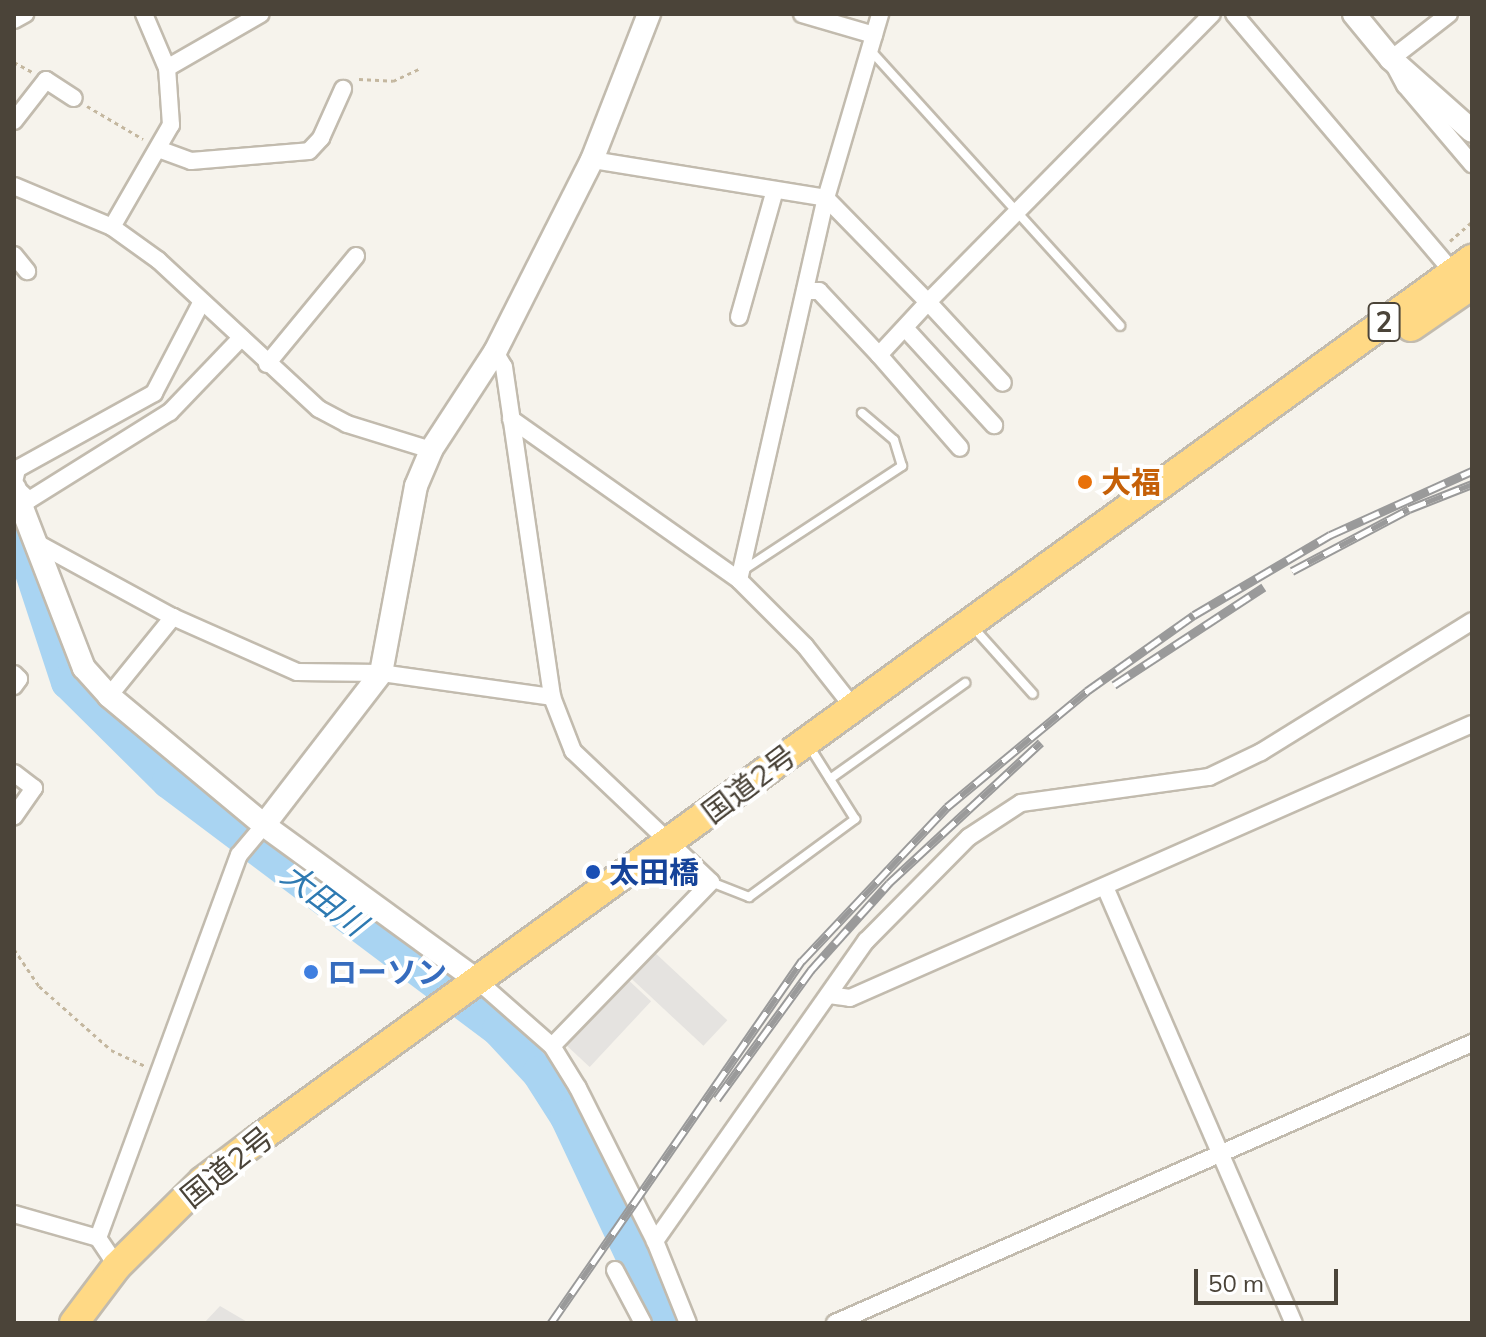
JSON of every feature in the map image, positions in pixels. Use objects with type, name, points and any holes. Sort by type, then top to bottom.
[{"type":"highway","name":"国道2号","points":[[74,1323],[117,1266],[203,1181],[853,707],[1466,272]]},
{"type":"street","points":[[14,20],[25,14]]},
{"type":"street","points":[[112,227],[161,150],[171,125],[173,98],[167,68],[144,14]]},
{"type":"street","points":[[167,68],[261,14]]},
{"type":"street","points":[[98,1238],[239,855],[381,673],[416,486],[431,450],[495,352],[592,160],[649,14]]},
{"type":"street","points":[[802,14],[872,42]]},
{"type":"street","points":[[739,580],[826,198],[880,14]]},
{"type":"street","points":[[879,355],[1212,14]]},
{"type":"street","points":[[1234,14],[1466,272]]},
{"type":"street","points":[[1354,14],[1391,59],[1472,131]]},
{"type":"street","points":[[1391,59],[1449,14]]},
{"type":"street","points":[[1391,59],[1405,85],[1472,164]]},
{"type":"street","points":[[14,121],[46,80],[74,98]]},
{"type":"street","points":[[161,150],[191,161],[309,151],[321,138],[343,89]]},
{"type":"street","points":[[592,160],[826,198],[1003,383]]},
{"type":"street","points":[[14,186],[112,227],[158,260],[319,409],[347,424],[431,450]]},
{"type":"street","points":[[739,317],[775,190]]},
{"type":"street","points":[[14,255],[27,271]]},
{"type":"street","points":[[267,364],[356,256]]},
{"type":"street","points":[[805,291],[819,291],[960,448]]},
{"type":"street","points":[[201,303],[154,393],[17,469],[14,485],[84,668],[109,696],[264,825],[478,981],[552,1046],[655,1241],[688,1323]]},
{"type":"street","points":[[905,328],[994,425]]},
{"type":"street","points":[[14,485],[29,500],[170,412],[241,338]]},
{"type":"street","points":[[495,352],[504,367],[552,697],[573,751],[672,841],[711,882],[552,1046]]},
{"type":"street","points":[[511,419],[739,580],[805,646],[853,707]]},
{"type":"street","points":[[37,543],[173,617],[297,672],[381,673],[552,697]]},
{"type":"street","points":[[109,696],[173,617]]},
{"type":"street","points":[[655,1241],[866,941],[969,837],[1021,803],[1209,777],[1261,752],[1472,621]]},
{"type":"street","points":[[14,674],[19,679],[14,686]]},
{"type":"street","points":[[829,995],[850,998],[1472,724]]},
{"type":"street","points":[[14,773],[34,788],[14,817]]},
{"type":"street","points":[[1105,887],[1294,1323]]},
{"type":"street","points":[[835,1323],[1472,1043]]},
{"type":"street","points":[[14,1214],[98,1238],[117,1266]]},
{"type":"street","points":[[615,1270],[643,1323]]},
{"type":"lane","points":[[872,42],[1120,326]]},
{"type":"lane","points":[[739,580],[750,561],[902,466],[894,440],[862,413]]},
{"type":"lane","points":[[970,623],[1033,694]]},
{"type":"lane","points":[[830,779],[965,683]]},
{"type":"lane","points":[[711,882],[749,897],[855,819],[806,741]]},
{"type":"path","points":[[343,89],[354,79],[393,81],[419,69]]},
{"type":"path","points":[[74,98],[161,150]]},
{"type":"path","points":[[14,949],[39,986],[111,1050],[159,1073]]},
{"type":"shaded area","points":[[652,950],[727,1020],[703,1046],[628,976]]},
{"type":"shaded area","points":[[624,976],[651,1001],[590,1067],[563,1042]]},
{"type":"shaded area","points":[[220,1306],[249,1323],[204,1323]]},
{"type":"waterway","name":"大田川","points":[[14,518],[68,682],[169,782],[499,1030],[539,1073],[567,1117],[664,1323]]},
{"type":"railway","points":[[551,1323],[802,961],[947,807],[1087,691],[1194,615],[1330,535],[1472,471]]},
{"type":"railway","points":[[1292,571],[1409,509],[1472,484]]},
{"type":"railway","points":[[1114,685],[1264,587]]},
{"type":"railway","points":[[717,1099],[811,970],[889,883],[1041,742]]},
{"type":"place","name":"大福","points":[[1085,482]]},
{"type":"place","name":"太田橋","points":[[593,872]]},
{"type":"place","name":"ローソン","points":[[311,972]]}]
